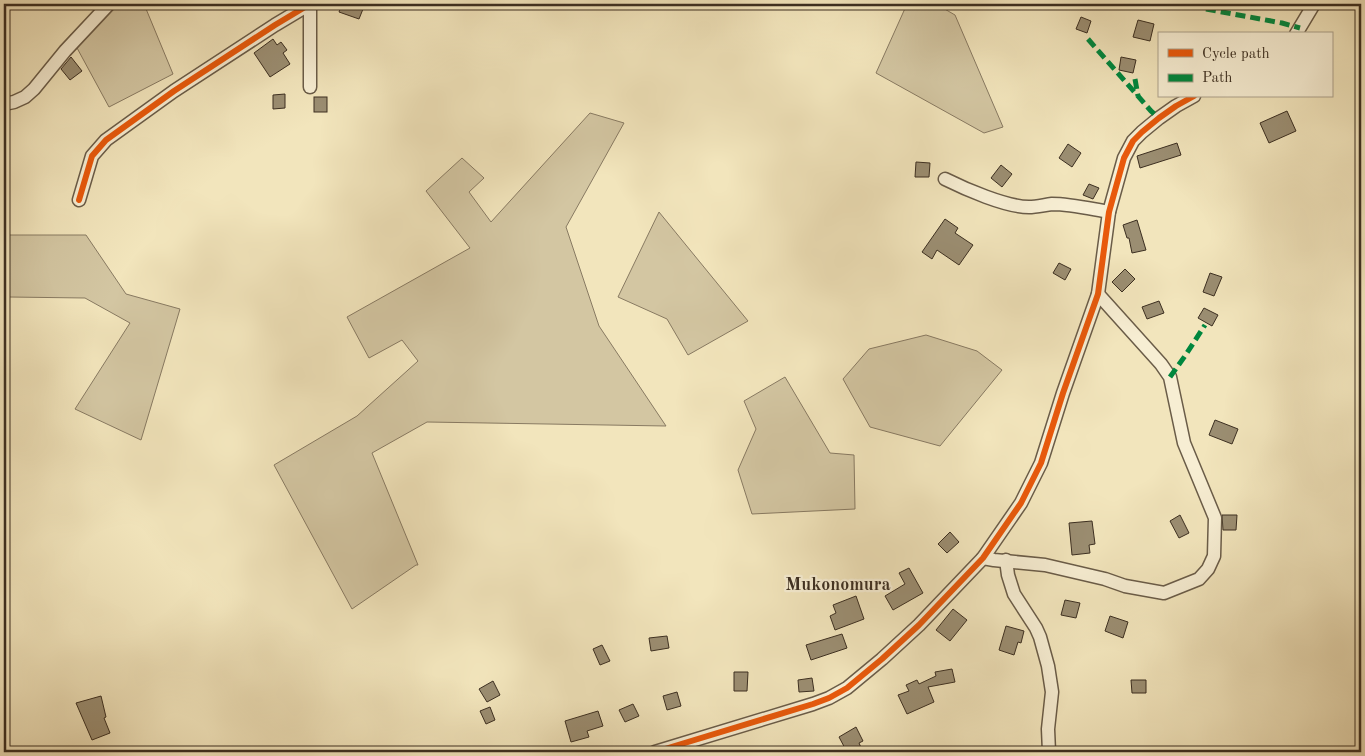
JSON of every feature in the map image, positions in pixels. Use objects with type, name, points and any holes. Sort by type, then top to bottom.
[{"type":"street","points":[[4,104],[14,102],[34,89],[65,51],[109,4]]},
{"type":"street","points":[[310,4],[310,87]]},
{"type":"street","points":[[79,200],[92,156],[106,140],[174,91],[310,4]]},
{"type":"street","points":[[1297,32],[1314,4]]},
{"type":"street","points":[[655,752],[813,704],[847,688],[919,625],[983,558],[1021,503],[1041,463],[1063,393],[1098,294],[1109,212],[1124,158],[1133,142],[1159,118],[1190,98]]},
{"type":"street","points":[[945,179],[1007,204],[1028,207],[1051,204],[1109,212]]},
{"type":"street","points":[[983,558],[1045,564],[1125,586],[1164,593],[1199,579],[1208,569],[1214,556],[1216,518],[1184,443],[1170,377],[1162,364],[1098,294]]},
{"type":"street","points":[[1006,560],[1014,594],[1036,628],[1048,666],[1052,692],[1048,729],[1049,752]]},
{"type":"shaded area","points":[[110,4],[144,4],[173,74],[109,107],[70,35],[96,26]]},
{"type":"shaded area","points":[[907,4],[936,4],[955,15],[1003,127],[984,133],[876,73]]},
{"type":"shaded area","points":[[590,113],[624,123],[566,227],[599,326],[666,426],[427,422],[372,453],[418,565],[352,609],[274,465],[357,416],[418,361],[402,340],[369,358],[347,317],[470,248],[426,191],[462,158],[484,178],[469,192],[491,222]]},
{"type":"shaded area","points":[[659,212],[748,321],[688,355],[667,319],[618,297]]},
{"type":"shaded area","points":[[6,235],[86,235],[126,294],[180,309],[141,440],[75,409],[130,323],[85,298],[9,297]]},
{"type":"shaded area","points":[[926,335],[977,351],[1002,370],[940,446],[870,427],[843,379],[869,349]]},
{"type":"shaded area","points":[[785,377],[830,453],[854,455],[855,509],[752,514],[738,470],[756,429],[744,401]]},
{"type":"building","points":[[342,4],[365,4],[359,19],[339,12]]},
{"type":"building","points":[[1081,17],[1091,21],[1087,33],[1076,29]]},
{"type":"building","points":[[1138,20],[1154,24],[1150,41],[1133,37]]},
{"type":"building","points":[[273,39],[277,45],[281,42],[287,50],[283,53],[290,64],[270,77],[254,53]]},
{"type":"building","points":[[71,57],[82,71],[70,80],[61,69]]},
{"type":"building","points":[[1121,57],[1136,60],[1133,73],[1119,70]]},
{"type":"building","points":[[285,94],[285,108],[273,109],[273,95]]},
{"type":"building","points":[[314,97],[327,97],[327,112],[314,112]]},
{"type":"building","points":[[1287,111],[1296,131],[1269,143],[1260,123]]},
{"type":"building","points":[[1177,143],[1181,155],[1140,168],[1137,156]]},
{"type":"building","points":[[1068,144],[1081,153],[1072,167],[1059,158]]},
{"type":"building","points":[[916,162],[930,163],[929,177],[915,177]]},
{"type":"building","points":[[1001,165],[1012,174],[1002,187],[991,178]]},
{"type":"building","points":[[1089,184],[1099,188],[1093,199],[1083,195]]},
{"type":"building","points":[[945,219],[958,228],[955,233],[973,245],[959,265],[937,250],[932,259],[922,252]]},
{"type":"building","points":[[1137,220],[1146,250],[1132,253],[1129,238],[1127,238],[1123,225]]},
{"type":"building","points":[[1059,263],[1071,269],[1065,280],[1053,273]]},
{"type":"building","points":[[1125,269],[1135,279],[1122,292],[1112,282]]},
{"type":"building","points":[[1210,273],[1222,277],[1214,296],[1203,292]]},
{"type":"building","points":[[1159,301],[1164,313],[1147,319],[1142,307]]},
{"type":"building","points":[[1204,308],[1218,315],[1212,326],[1198,318]]},
{"type":"building","points":[[1215,420],[1238,429],[1232,444],[1209,435]]},
{"type":"building","points":[[1180,515],[1189,533],[1179,538],[1170,521]]},
{"type":"building","points":[[1222,515],[1237,515],[1236,530],[1223,530]]},
{"type":"building","points":[[1092,521],[1095,544],[1089,545],[1090,553],[1072,555],[1069,523]]},
{"type":"building","points":[[950,532],[959,542],[947,553],[938,544]]},
{"type":"building","points":[[909,568],[923,593],[893,610],[885,596],[905,584],[899,573]]},
{"type":"building","points":[[856,596],[864,619],[835,630],[830,616],[836,613],[833,605]]},
{"type":"building","points":[[1065,600],[1080,603],[1076,618],[1061,615]]},
{"type":"building","points":[[953,609],[967,620],[950,641],[936,630]]},
{"type":"building","points":[[1110,616],[1128,622],[1123,638],[1105,631]]},
{"type":"building","points":[[1006,626],[1024,631],[1021,643],[1018,642],[1014,655],[999,650]]},
{"type":"building","points":[[842,634],[847,648],[811,660],[806,645]]},
{"type":"building","points":[[667,636],[669,648],[651,651],[649,638]]},
{"type":"building","points":[[602,645],[610,661],[600,665],[593,649]]},
{"type":"building","points":[[952,669],[955,682],[928,687],[934,702],[907,714],[898,695],[909,691],[906,685],[917,680],[919,684],[936,676],[935,672]]},
{"type":"building","points":[[734,672],[748,672],[747,691],[734,691]]},
{"type":"building","points":[[812,678],[814,691],[799,692],[798,680]]},
{"type":"building","points":[[1131,680],[1146,680],[1146,693],[1132,693]]},
{"type":"building","points":[[493,681],[500,695],[487,702],[479,689]]},
{"type":"building","points":[[677,692],[681,706],[667,710],[663,696]]},
{"type":"building","points":[[101,696],[106,717],[104,718],[110,733],[92,740],[76,703]]},
{"type":"building","points":[[633,704],[639,716],[625,722],[619,710]]},
{"type":"building","points":[[490,707],[495,720],[486,724],[480,711]]},
{"type":"building","points":[[598,711],[603,726],[587,731],[589,737],[571,742],[565,721]]},
{"type":"building","points":[[856,727],[863,741],[859,743],[863,752],[847,752],[839,737]]},
{"type":"marked path","points":[[1206,9],[1300,28]]},
{"type":"marked path","points":[[1088,39],[1159,118]]},
{"type":"marked path","points":[[1135,79],[1138,96]]},
{"type":"marked path","points":[[1170,377],[1205,325]]},
{"type":"cycle path","points":[[79,200],[92,156],[106,140],[174,91],[310,4]]},
{"type":"cycle path","points":[[655,752],[813,704],[847,688],[919,625],[983,558],[1021,503],[1041,463],[1063,393],[1098,294],[1109,212],[1124,158],[1133,141],[1142,132],[1176,106],[1190,98]]},
{"type":"district","name":"Mukonomura","points":[[838,585]]}]
